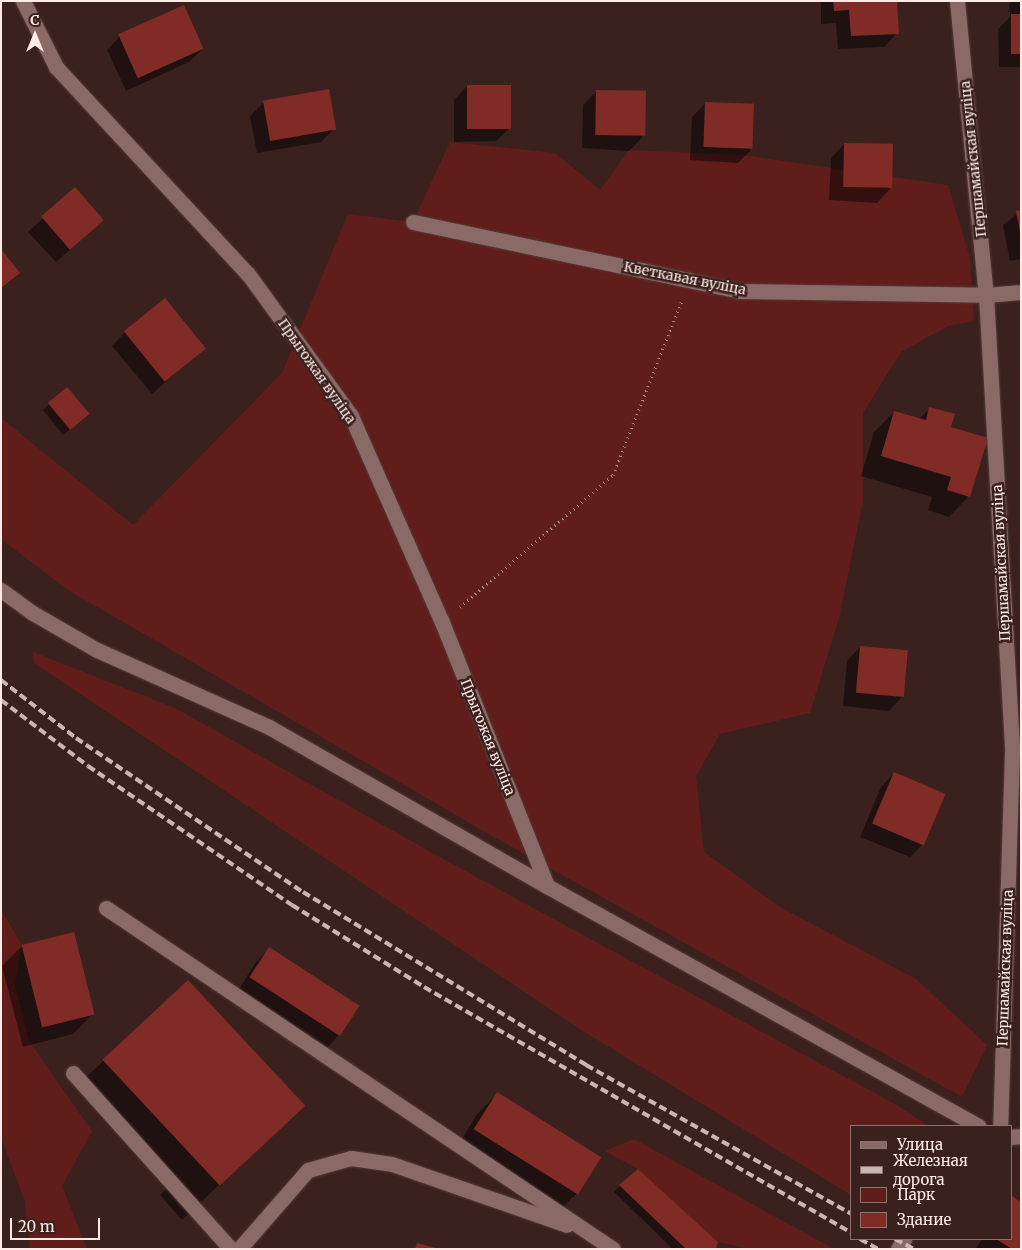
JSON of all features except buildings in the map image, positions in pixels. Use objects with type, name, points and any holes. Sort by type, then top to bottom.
[{"type":"street","name":"Прыгожая вуліца","points":[[23,1],[56,67],[248,274],[351,416],[442,622],[547,886]]},
{"type":"street","name":"Першамайская вуліца","points":[[957,1],[986,295],[1016,752],[1000,1125]]},
{"type":"street","name":"Кветкавая вуліца","points":[[413,222],[742,291],[986,295],[1021,292]]},
{"type":"street","points":[[1,590],[31,612],[97,650],[268,727],[547,886],[977,1125]]},
{"type":"street","points":[[106,908],[613,1249]]},
{"type":"street","points":[[73,1073],[231,1249]]},
{"type":"street","points":[[239,1249],[308,1170],[350,1158],[392,1164],[587,1231]]},
{"type":"path","points":[[442,622],[612,475],[690,280]]},
{"type":"green space","points":[[450,142],[555,153],[600,190],[629,150],[743,155],[948,185],[970,258],[974,321],[948,326],[901,352],[863,413],[863,501],[839,618],[810,713],[720,734],[696,776],[704,852],[780,907],[916,979],[987,1045],[962,1097],[487,833],[68,590],[1,539],[1,418],[133,525],[282,373],[348,214],[413,222]]},
{"type":"green space","points":[[33,652],[175,708],[445,860],[895,1104],[926,1125],[850,1125],[850,1194],[583,1031],[34,663]]},
{"type":"green space","points":[[1,910],[22,945],[15,984],[29,1041],[92,1131],[62,1186],[87,1249],[30,1249],[25,1201],[1,1138]]},
{"type":"green space","points":[[634,1139],[834,1249],[750,1249],[718,1242],[638,1169],[605,1151]]},
{"type":"railway","points":[[1,680],[76,738],[303,892],[586,1065],[850,1213]]},
{"type":"railway","points":[[1,700],[88,766],[292,905],[424,987],[850,1232]]},
{"type":"railway","points":[[862,1240],[878,1249]]},
{"type":"railway","points":[[897,1240],[914,1249]]}]
